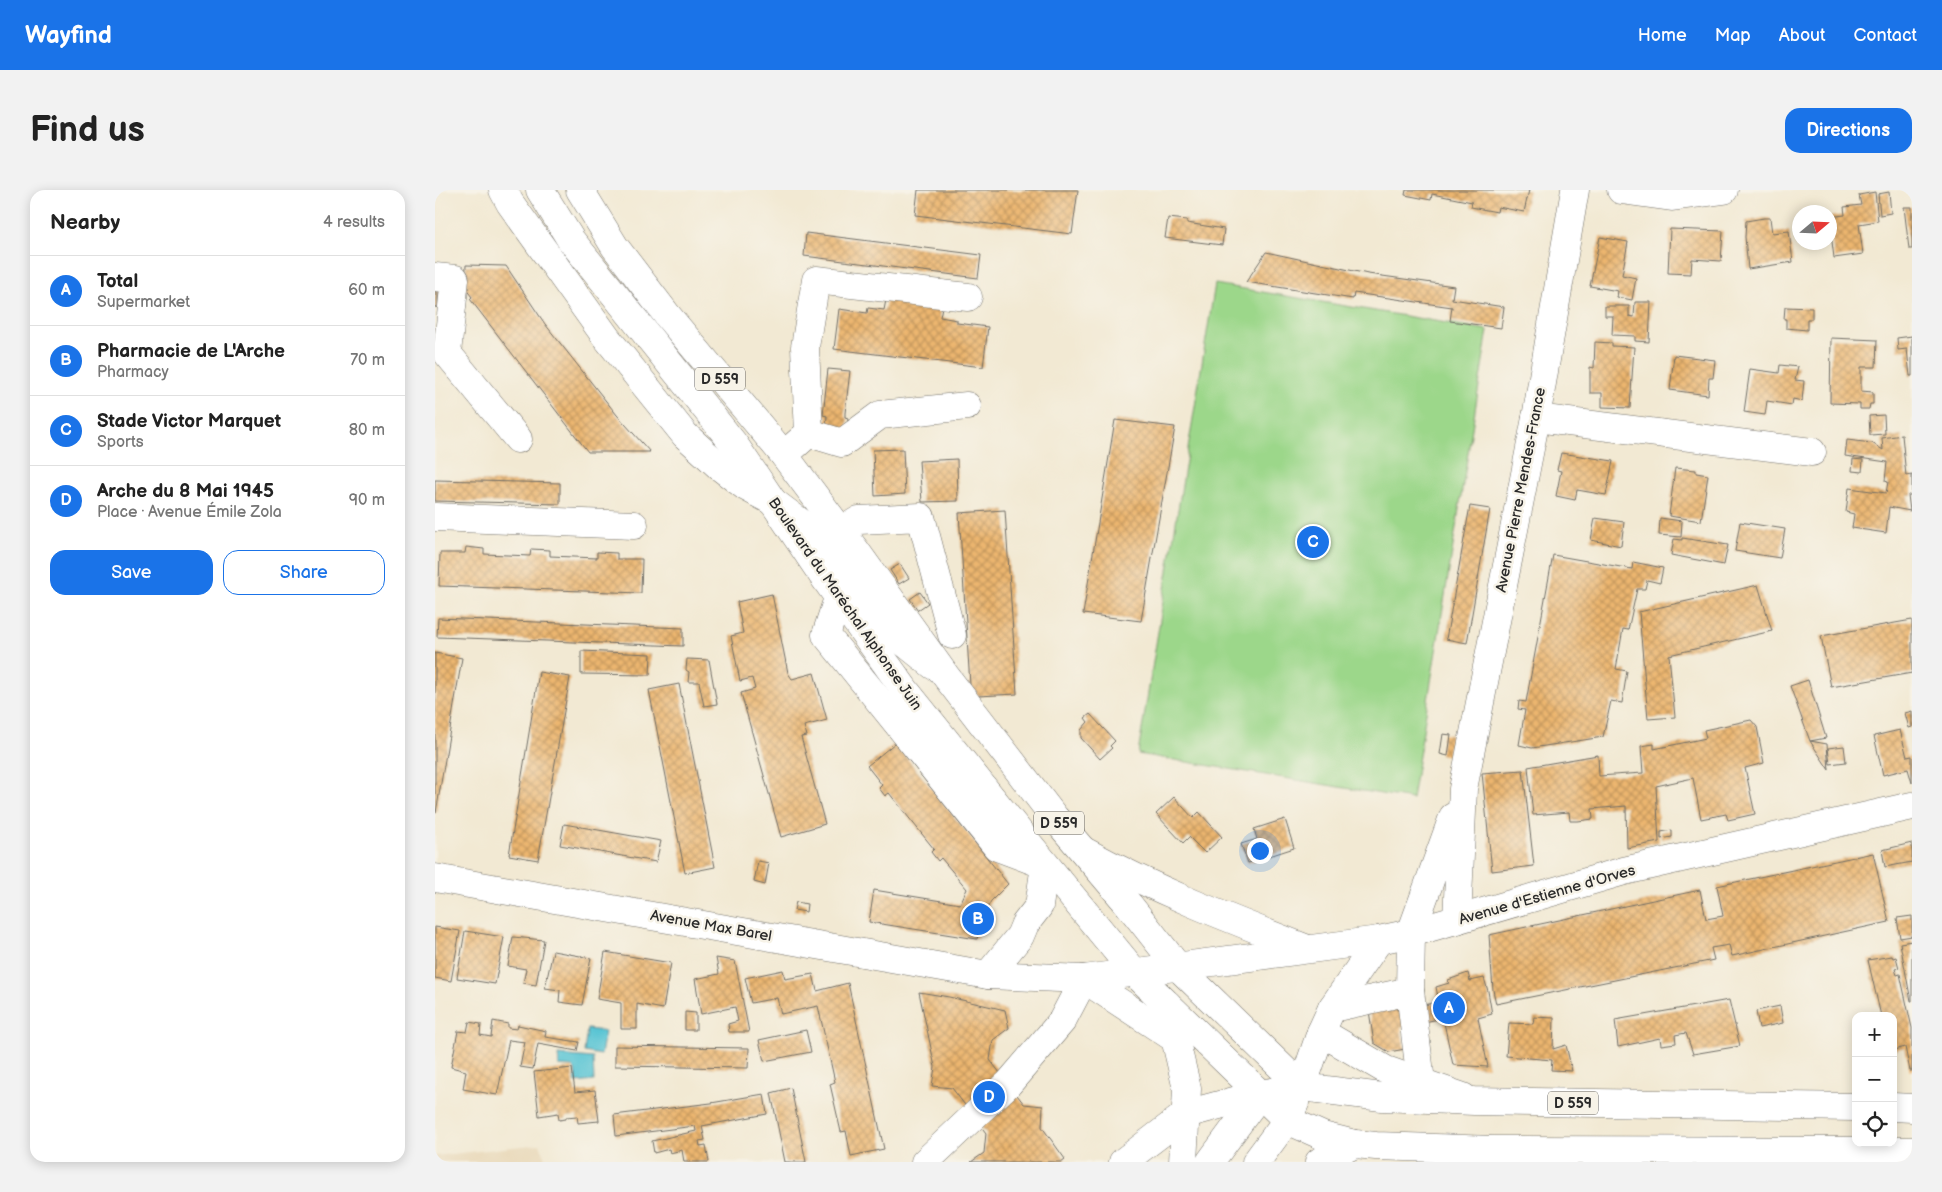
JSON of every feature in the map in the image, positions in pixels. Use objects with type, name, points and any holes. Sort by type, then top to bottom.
[{"type":"main road","points":[[503,190],[606,337],[685,435],[720,467],[746,487],[772,501],[820,540],[900,639],[945,675]]},
{"type":"main road","name":"Boulevard du Maréchal Alphonse Juin","points":[[540,190],[571,240],[734,444],[838,598],[905,690],[1045,865],[1135,973],[1167,1004]]},
{"type":"main road","name":"D 559","points":[[580,190],[615,247],[667,315],[784,455],[945,675],[1049,810],[1129,905],[1178,967],[1303,1087],[1382,1097],[1474,1101],[1852,1107]]},
{"type":"main road","name":"Avenue Pierre Mendes-France","points":[[1463,790],[1536,418],[1575,190]]},
{"type":"main road","points":[[1621,190],[1672,197],[1695,192],[1724,190]]},
{"type":"main road","points":[[435,277],[455,279],[447,352],[518,439]]},
{"type":"main road","points":[[809,434],[805,347],[816,280],[968,297]]},
{"type":"main road","points":[[809,434],[842,443],[880,415],[967,406]]},
{"type":"main road","points":[[1536,418],[1812,452]]},
{"type":"main road","points":[[784,455],[809,434]]},
{"type":"main road","points":[[435,517],[633,525]]},
{"type":"main road","points":[[841,531],[859,520],[921,517],[951,635]]},
{"type":"main road","points":[[1457,920],[1463,790]]},
{"type":"main road","points":[[1421,1082],[1410,991],[1411,933],[1463,790]]},
{"type":"main road","name":"Avenue d'Estienne d'Orves","points":[[1178,967],[1379,940],[1411,933],[1624,871],[1912,806]]},
{"type":"main road","points":[[1080,848],[1120,871],[1181,899],[1307,949]]},
{"type":"main road","points":[[988,975],[1020,936],[1025,924],[1039,906],[1045,865]]},
{"type":"main road","name":"Avenue Max Barel","points":[[435,878],[988,975],[1084,980],[1178,967]]},
{"type":"main road","points":[[1256,1162],[1287,1120],[1303,1087],[1327,1020],[1379,940]]},
{"type":"main road","points":[[1178,967],[1169,985],[1167,1004],[1187,1089],[1183,1162]]},
{"type":"main road","points":[[925,1162],[1009,1083],[1062,1020],[1084,980]]},
{"type":"main road","name":"Avenue Max Barel","points":[[1084,980],[1177,1040]]},
{"type":"main road","points":[[1327,1020],[1410,991]]},
{"type":"main road","name":"D 559","points":[[1167,1004],[1287,1120],[1323,1136],[1355,1144],[1503,1150],[1912,1150]]},
{"type":"main road","points":[[1327,1020],[1386,1070],[1474,1101]]},
{"type":"main road","points":[[1123,1162],[1186,1114],[1260,1094],[1303,1087]]},
{"type":"main road","points":[[1211,1162],[1260,1094]]},
{"type":"main road","points":[[1897,1107],[1912,1108]]},
{"type":"main road","points":[[1319,1162],[1355,1144]]},
{"type":"shaded area","points":[[540,1144],[546,1162],[435,1162],[435,1156]]},
{"type":"green space","points":[[1215,284],[1488,330],[1412,799],[1138,754]]},
{"type":"water","points":[[587,1029],[605,1031],[601,1055],[584,1052]]},
{"type":"water","points":[[558,1055],[593,1058],[594,1081],[576,1083],[575,1070],[572,1067],[559,1066]]},
{"type":"building","points":[[918,190],[1078,190],[1072,234],[915,215]]},
{"type":"building","points":[[1406,190],[1529,190],[1524,212],[1498,207],[1497,212],[1471,207],[1472,202],[1432,194],[1431,200],[1405,195]]},
{"type":"building","points":[[1875,192],[1878,221],[1859,224],[1863,254],[1834,258],[1833,250],[1837,250],[1837,216],[1845,215],[1844,207],[1861,205],[1859,195]]},
{"type":"building","points":[[1889,192],[1891,213],[1880,215],[1878,194]]},
{"type":"building","points":[[1904,207],[1912,207],[1912,249],[1909,249]]},
{"type":"building","points":[[1168,218],[1187,220],[1187,223],[1224,229],[1222,245],[1165,238]]},
{"type":"building","points":[[1770,218],[1772,233],[1789,231],[1793,262],[1748,269],[1745,237],[1746,221]]},
{"type":"building","points":[[1670,229],[1723,231],[1721,261],[1692,259],[1691,274],[1668,273]]},
{"type":"building","points":[[806,233],[981,255],[978,278],[804,256]]},
{"type":"building","points":[[1600,237],[1628,242],[1622,275],[1636,278],[1632,300],[1617,297],[1618,291],[1590,286]]},
{"type":"building","points":[[1266,252],[1368,274],[1454,286],[1452,299],[1504,307],[1501,328],[1450,321],[1452,307],[1354,293],[1353,299],[1246,282]]},
{"type":"building","points":[[466,265],[506,266],[545,324],[617,415],[650,452],[588,452],[470,299],[472,297],[465,288]]},
{"type":"building","points":[[435,284],[438,284],[438,308],[435,307]]},
{"type":"building","points":[[886,300],[942,307],[940,317],[957,320],[957,323],[988,327],[983,367],[834,349],[839,309],[867,313],[868,308],[884,310]]},
{"type":"building","points":[[1635,302],[1651,302],[1649,342],[1635,341],[1635,336],[1612,335],[1613,316],[1605,316],[1605,306],[1629,306],[1629,316],[1634,317]]},
{"type":"building","points":[[1785,307],[1812,308],[1812,319],[1807,319],[1807,330],[1786,328],[1786,319],[1784,319]]},
{"type":"building","points":[[1912,336],[1912,376],[1910,376],[1907,349],[1898,350],[1897,338]]},
{"type":"building","points":[[1831,338],[1877,340],[1876,367],[1861,367],[1861,391],[1873,392],[1873,404],[1870,404],[1869,409],[1860,409],[1860,404],[1830,403]]},
{"type":"building","points":[[1595,342],[1612,343],[1612,346],[1634,347],[1630,408],[1602,407],[1602,393],[1590,393],[1590,367],[1594,368]]},
{"type":"building","points":[[1674,355],[1715,360],[1713,378],[1709,378],[1708,395],[1670,390]]},
{"type":"building","points":[[1780,365],[1798,367],[1795,380],[1804,381],[1802,401],[1793,399],[1792,405],[1767,401],[1765,415],[1744,412],[1750,369],[1779,373]]},
{"type":"building","points":[[828,369],[850,371],[845,413],[845,417],[848,418],[847,430],[826,429],[827,416],[823,415]]},
{"type":"building","points":[[1884,415],[1885,434],[1870,435],[1869,416]]},
{"type":"building","points":[[1115,420],[1175,427],[1141,621],[1083,614]]},
{"type":"building","points":[[1902,435],[1906,476],[1912,475],[1912,495],[1908,495],[1910,511],[1889,507],[1886,533],[1852,528],[1854,514],[1846,512],[1849,488],[1886,493],[1888,482],[1885,481],[1887,462],[1845,456],[1847,440],[1872,443],[1883,450],[1882,438]]},
{"type":"building","points":[[903,449],[905,494],[875,496],[873,450]]},
{"type":"building","points":[[1561,453],[1613,461],[1606,495],[1577,490],[1575,500],[1556,496],[1561,471],[1557,470]]},
{"type":"building","points":[[957,459],[958,501],[922,502],[919,461]]},
{"type":"building","points":[[1853,459],[1863,460],[1862,472],[1852,471]]},
{"type":"building","points":[[1675,468],[1696,470],[1696,473],[1708,475],[1701,521],[1669,516]]},
{"type":"building","points":[[435,480],[560,483],[560,504],[435,501]]},
{"type":"building","points":[[1470,506],[1490,509],[1467,643],[1446,639]]},
{"type":"building","points":[[1005,510],[1017,694],[978,696],[970,685],[959,513]]},
{"type":"building","points":[[1595,518],[1624,522],[1621,546],[1591,540]]},
{"type":"building","points":[[1660,518],[1682,521],[1681,537],[1659,535]]},
{"type":"building","points":[[1740,522],[1785,529],[1780,558],[1735,551]]},
{"type":"building","points":[[1682,538],[1728,545],[1724,565],[1671,555],[1674,539],[1682,540]]},
{"type":"building","points":[[466,547],[484,549],[484,554],[530,556],[531,549],[550,550],[550,556],[597,558],[597,552],[617,553],[617,559],[642,559],[641,593],[439,586],[440,553],[465,553]]},
{"type":"building","points":[[1553,555],[1632,569],[1633,562],[1663,568],[1660,583],[1647,580],[1645,589],[1637,589],[1628,630],[1623,629],[1616,669],[1627,671],[1622,703],[1611,701],[1603,737],[1532,748],[1519,745],[1525,710],[1518,709],[1519,701],[1526,702]]},
{"type":"building","points":[[900,564],[909,578],[899,584],[890,570]]},
{"type":"building","points":[[1758,585],[1772,631],[1669,655],[1675,717],[1648,719],[1639,612]]},
{"type":"building","points":[[920,592],[928,603],[918,610],[910,599]]},
{"type":"building","points":[[772,594],[788,673],[792,679],[814,673],[827,720],[804,726],[807,736],[801,737],[825,824],[781,837],[741,693],[755,689],[752,678],[740,681],[731,636],[743,633],[737,602]]},
{"type":"building","points":[[438,618],[683,628],[683,646],[437,637]]},
{"type":"building","points":[[1912,620],[1912,673],[1831,687],[1821,636]]},
{"type":"building","points":[[581,651],[651,654],[650,675],[581,674]]},
{"type":"building","points":[[435,653],[462,658],[436,813],[435,813]]},
{"type":"building","points":[[687,659],[709,660],[717,704],[704,706],[699,682],[688,682]]},
{"type":"building","points":[[539,672],[570,677],[538,860],[509,855]]},
{"type":"building","points":[[1808,680],[1826,738],[1810,741],[1790,686]]},
{"type":"building","points":[[679,684],[715,867],[685,873],[649,690]]},
{"type":"building","points":[[1912,711],[1912,727],[1909,728],[1905,713]]},
{"type":"building","points":[[1090,714],[1115,741],[1110,746],[1112,748],[1100,759],[1081,738],[1081,730],[1088,722],[1085,718]]},
{"type":"building","points":[[1751,720],[1757,727],[1764,763],[1745,768],[1755,814],[1728,820],[1726,814],[1701,819],[1693,778],[1656,786],[1659,842],[1627,848],[1626,806],[1592,809],[1593,819],[1578,821],[1570,821],[1569,812],[1533,815],[1528,767],[1598,755],[1599,776],[1643,773],[1641,746],[1654,744],[1654,749],[1706,738],[1704,730]]},
{"type":"building","points":[[1900,730],[1907,757],[1912,756],[1912,783],[1908,769],[1883,775],[1874,736]]},
{"type":"building","points":[[1443,734],[1451,735],[1448,756],[1440,754]]},
{"type":"building","points":[[1810,741],[1827,744],[1829,770]]},
{"type":"building","points":[[895,743],[1008,884],[991,901],[984,913],[977,939],[869,922],[874,890],[960,904],[967,889],[941,858],[938,861],[931,852],[934,849],[889,793],[885,796],[879,788],[882,785],[867,766]]},
{"type":"building","points":[[1844,746],[1846,762],[1830,764],[1828,748]]},
{"type":"building","points":[[1523,770],[1534,866],[1492,871],[1482,773]]},
{"type":"building","points":[[1174,797],[1193,818],[1199,812],[1222,837],[1205,853],[1189,837],[1183,843],[1156,814]]},
{"type":"building","points":[[1285,819],[1294,848],[1248,863],[1241,844],[1257,839],[1254,829]]},
{"type":"building","points":[[564,824],[661,841],[656,862],[560,845]]},
{"type":"building","points":[[1672,830],[1672,837],[1661,839],[1661,832]]},
{"type":"building","points":[[1912,843],[1912,862],[1885,867],[1882,850]]},
{"type":"building","points":[[1873,853],[1889,922],[1732,956],[1729,945],[1711,948],[1714,960],[1496,1004],[1493,990],[1489,935],[1700,890],[1706,919],[1723,916],[1717,886]]},
{"type":"building","points":[[758,861],[769,863],[765,885],[754,882]]},
{"type":"building","points":[[796,902],[807,904],[806,912],[794,910]]},
{"type":"building","points":[[1912,916],[1912,936],[1900,938],[1897,918]]},
{"type":"building","points":[[435,927],[460,931],[451,981],[435,978]]},
{"type":"building","points":[[465,931],[504,937],[495,984],[457,978]]},
{"type":"building","points":[[513,937],[544,940],[536,985],[523,983],[526,969],[508,966]]},
{"type":"building","points":[[1912,941],[1912,1001],[1911,1001],[1900,943]]},
{"type":"building","points":[[553,951],[591,958],[582,1005],[559,1002],[560,990],[545,988]]},
{"type":"building","points":[[605,952],[671,963],[663,1009],[637,1004],[637,1029],[621,1029],[621,1003],[597,999]]},
{"type":"building","points":[[1896,957],[1899,968],[1895,969],[1897,975],[1900,974],[1912,1028],[1912,1071],[1910,1071],[1905,1047],[1897,1049],[1897,1012],[1880,1012],[1868,960]]},
{"type":"building","points":[[716,958],[735,961],[749,1032],[729,1032],[728,1024],[738,1021],[735,1007],[701,1014],[695,979],[719,974]]},
{"type":"building","points":[[783,970],[785,979],[813,974],[817,991],[848,983],[884,1149],[851,1156],[846,1131],[841,1132],[830,1084],[835,1082],[818,1006],[781,1014],[777,998],[751,1003],[745,978]]},
{"type":"building","points":[[1468,973],[1470,981],[1484,978],[1488,991],[1492,1014],[1478,1018],[1488,1067],[1453,1065],[1443,1018],[1401,1027],[1405,1049],[1389,1052],[1374,1043],[1369,1011],[1396,1005],[1397,1010],[1439,1002],[1436,987],[1449,983],[1448,980]]},
{"type":"building","points":[[919,992],[1005,1010],[1009,1028],[993,1040],[990,1060],[1024,1104],[1043,1106],[1042,1127],[1065,1159],[1061,1162],[971,1162],[984,1153],[986,1133],[952,1088],[932,1086],[935,1067]]},
{"type":"building","points":[[1729,1000],[1740,1046],[1693,1054],[1686,1033],[1675,1035],[1676,1043],[1661,1045],[1660,1038],[1618,1047],[1615,1020]]},
{"type":"building","points":[[1780,1006],[1783,1023],[1759,1028],[1756,1011]]},
{"type":"building","points":[[685,1012],[696,1013],[696,1030],[685,1030]]},
{"type":"building","points":[[1534,1017],[1554,1018],[1553,1049],[1566,1045],[1572,1071],[1551,1070],[1552,1060],[1506,1056],[1509,1023],[1533,1024]]},
{"type":"building","points":[[493,1021],[508,1024],[508,1028],[517,1029],[518,1025],[546,1031],[545,1037],[579,1042],[577,1051],[538,1044],[533,1069],[520,1067],[525,1042],[509,1040],[497,1095],[463,1089],[466,1071],[451,1067],[458,1031],[467,1032],[469,1022],[481,1024],[480,1035],[491,1037]]},
{"type":"building","points":[[806,1030],[811,1052],[764,1061],[759,1040]]},
{"type":"building","points":[[615,1046],[749,1048],[748,1068],[615,1066]]},
{"type":"building","points":[[572,1068],[575,1092],[595,1090],[599,1121],[578,1123],[577,1116],[559,1120],[558,1113],[539,1116],[534,1072]]},
{"type":"building","points":[[791,1088],[806,1162],[785,1162],[771,1093]]},
{"type":"building","points":[[764,1094],[767,1114],[702,1126],[705,1140],[699,1141],[700,1146],[706,1145],[709,1162],[684,1162],[682,1150],[670,1153],[669,1149],[654,1153],[652,1141],[696,1131],[695,1126],[616,1136],[614,1115],[711,1103]]},
{"type":"place","name":"Stade Victor Marquet","points":[[1313,542]]},
{"type":"place","name":"Pharmacie de L'Arche","points":[[978,919]]},
{"type":"place","name":"Total","points":[[1449,1008]]},
{"type":"place","name":"Arche du 8 Mai 1945","points":[[989,1097]]}]
